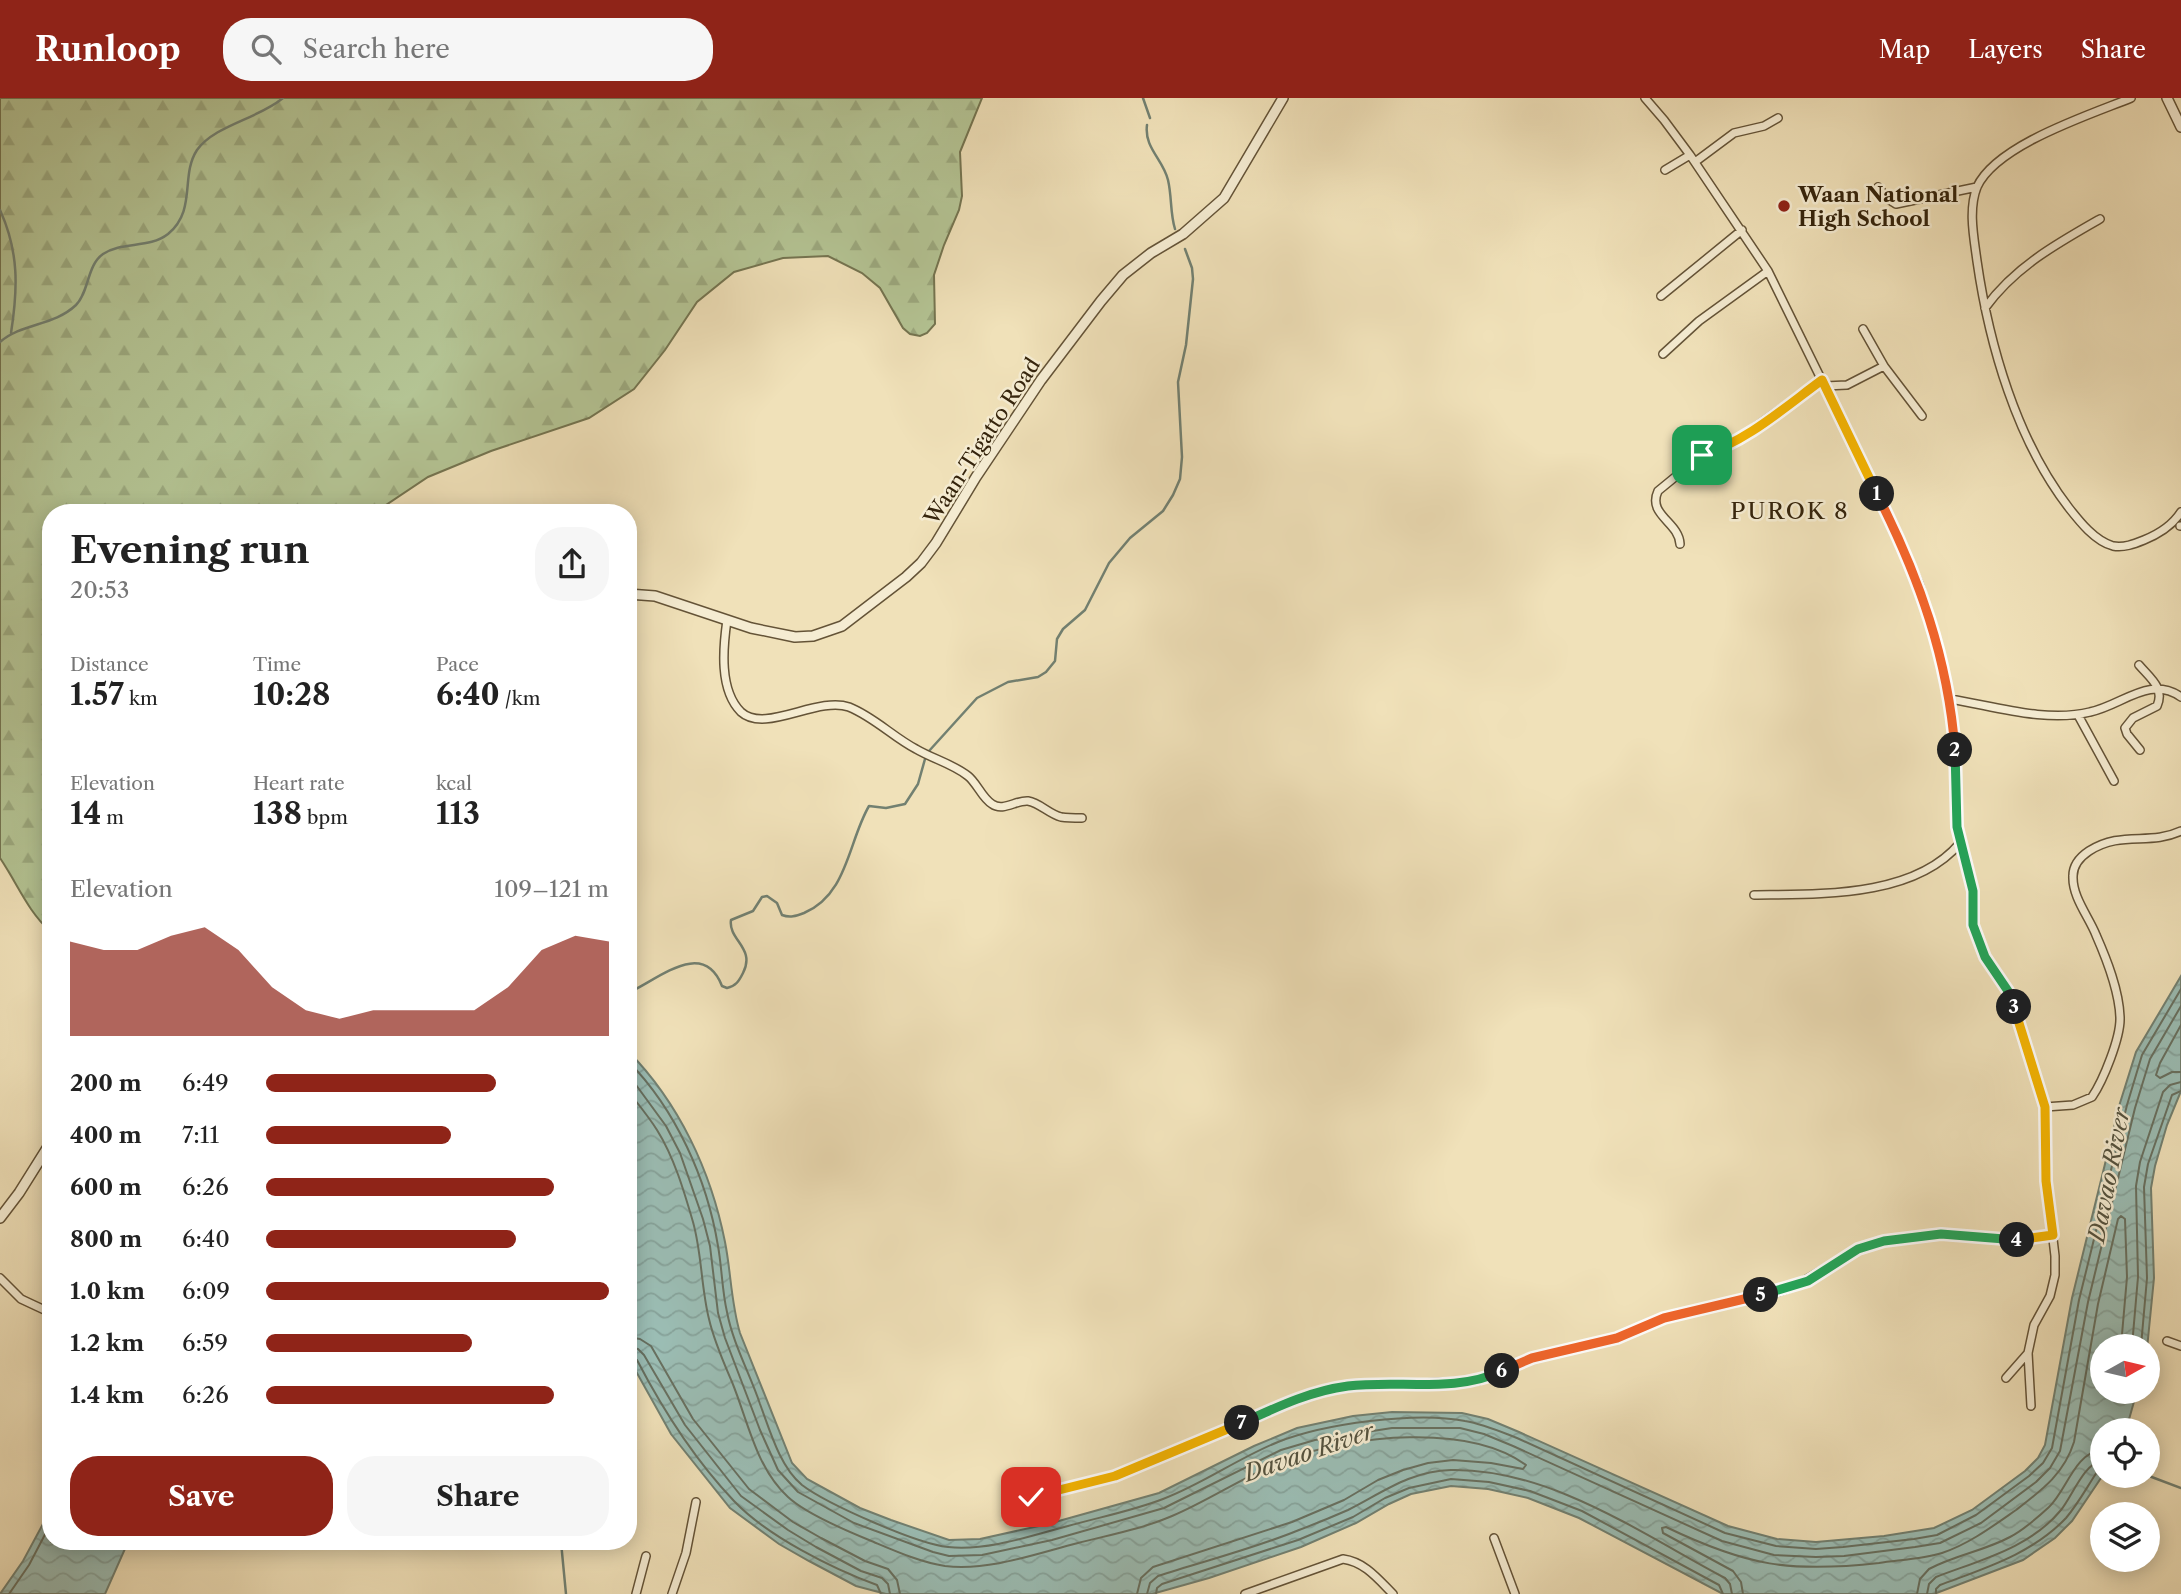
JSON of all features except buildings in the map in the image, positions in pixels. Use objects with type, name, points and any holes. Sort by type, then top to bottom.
[{"type":"street","name":"Waan-Tigatto Road","points":[[637,595],[677,602],[727,621],[795,637],[813,636],[842,625],[906,577],[936,543],[976,477],[1036,388],[1101,301],[1124,275],[1151,253],[1183,234],[1224,198],[1283,98]]},
{"type":"street","points":[[1645,98],[1692,158],[1768,271],[1919,584],[1930,619],[1950,699],[1956,763],[1956,820],[1971,877],[1975,932],[1985,957],[2008,991],[2045,1107],[2046,1181],[2055,1275],[2050,1296],[2034,1325],[2028,1353],[2031,1406]]},
{"type":"street","points":[[2131,98],[2015,149],[1999,160],[1977,187],[1973,223],[1985,308],[2002,370],[2022,428],[2052,484],[2082,523],[2103,542],[2115,546],[2129,546],[2158,534],[2176,520],[2181,512]]},
{"type":"street","points":[[2167,98],[2181,127]]},
{"type":"street","points":[[1665,170],[1692,158],[1734,133],[1764,127],[1779,118]]},
{"type":"street","points":[[1878,187],[1896,204],[1977,187]]},
{"type":"street","points":[[1985,308],[2009,279],[2027,264],[2100,219]]},
{"type":"street","points":[[1661,296],[1742,230]]},
{"type":"street","points":[[1663,354],[1708,314],[1768,271]]},
{"type":"street","points":[[1863,329],[1884,366],[1923,416]]},
{"type":"street","points":[[1680,544],[1677,532],[1657,511],[1655,497],[1658,491],[1702,455],[1744,435],[1824,383],[1847,385],[1884,366]]},
{"type":"street","points":[[727,621],[724,643],[726,677],[733,702],[744,714],[771,719],[822,705],[848,707],[870,717],[916,749],[959,769],[971,778],[992,804],[1001,807],[1024,801],[1032,802],[1061,817],[1082,818]]},
{"type":"street","points":[[2139,665],[2159,687],[2160,696],[2157,706],[2133,718],[2126,728],[2127,734],[2140,750]]},
{"type":"street","points":[[1950,699],[2043,714],[2078,715],[2102,709],[2159,687],[2181,696]]},
{"type":"street","points":[[2078,715],[2114,781]]},
{"type":"street","points":[[2045,1107],[2073,1105],[2092,1097],[2105,1070],[2120,1025],[2114,986],[2097,936],[2073,882],[2074,866],[2079,858],[2089,851],[2118,838],[2164,838],[2181,831]]},
{"type":"street","points":[[1754,895],[1839,892],[1899,881],[1947,856],[1960,843]]},
{"type":"street","points":[[0,1218],[42,1156]]},
{"type":"street","points":[[1031,1497],[1115,1476],[1300,1397],[1324,1390],[1352,1386],[1478,1381],[1532,1358],[1617,1338],[1664,1318],[1772,1294],[1808,1281],[1858,1249],[1875,1243],[1941,1234],[2007,1240],[2053,1235]]},
{"type":"street","points":[[0,1278],[21,1299],[42,1309]]},
{"type":"street","points":[[2167,1341],[2181,1346]]},
{"type":"street","points":[[2006,1378],[2028,1353]]},
{"type":"street","points":[[672,1594],[686,1553],[696,1502]]},
{"type":"street","points":[[1494,1538],[1515,1594]]},
{"type":"street","points":[[636,1594],[646,1556]]},
{"type":"street","points":[[1245,1594],[1343,1559],[1353,1561],[1368,1570],[1393,1594]]},
{"type":"green space","points":[[0,98],[982,98],[960,152],[962,196],[934,275],[935,324],[927,333],[920,336],[910,334],[903,328],[880,288],[862,273],[828,256],[783,258],[734,272],[697,302],[665,350],[634,389],[589,418],[491,451],[428,477],[388,504],[42,504],[42,923],[0,858]]},
{"type":"water","name":"Davao River","points":[[2181,976],[2181,1091],[2167,1125],[2151,1188],[2154,1278],[2148,1334],[2090,1334],[2090,1404],[2133,1404],[2129,1418],[2090,1418],[2090,1488],[2094,1488],[2072,1521],[2055,1538],[2023,1560],[1934,1594],[1723,1594],[1579,1518],[1528,1498],[1488,1489],[1451,1486],[1411,1494],[1356,1523],[1301,1547],[1152,1594],[886,1594],[856,1586],[809,1561],[779,1544],[730,1508],[671,1434],[637,1373],[637,1061],[663,1093],[702,1164],[725,1242],[740,1333],[792,1463],[807,1479],[860,1508],[891,1520],[949,1540],[980,1539],[1048,1524],[1159,1493],[1297,1428],[1353,1416],[1392,1412],[1462,1413],[1488,1419],[1728,1526],[1777,1539],[1816,1542],[1934,1528],[1972,1510],[2025,1471],[2038,1458],[2045,1445],[2072,1298],[2120,1103],[2136,1052]]},
{"type":"water","points":[[42,1526],[42,1550],[124,1550],[105,1594],[0,1594],[23,1561]]},
{"type":"waterway","points":[[0,342],[18,331],[58,317],[76,305],[94,265],[103,254],[119,247],[152,242],[168,234],[177,225],[182,214],[189,171],[197,150],[215,134],[283,98]]},
{"type":"waterway","points":[[1143,98],[1150,118]]},
{"type":"waterway","points":[[1147,125],[1148,140],[1168,180],[1175,229]]},
{"type":"waterway","points":[[0,210],[14,256],[16,285],[11,333]]},
{"type":"waterway","points":[[929,751],[977,698],[1008,682],[1038,677],[1046,672],[1055,661],[1057,639],[1063,629],[1085,610],[1109,563],[1130,538],[1163,511],[1173,495],[1180,479],[1182,457],[1178,382],[1186,345],[1193,279],[1185,249]]},
{"type":"waterway","points":[[637,988],[666,972],[692,963],[704,965],[714,972],[722,986],[727,988],[739,981],[746,957],[733,933],[731,920],[753,911],[762,897],[767,896],[777,903],[782,915],[788,916],[804,913],[819,904],[838,880],[869,806],[886,808],[905,804],[918,784],[925,759]]},
{"type":"waterway","points":[[2160,1480],[2181,1488]]},
{"type":"waterway","points":[[562,1550],[566,1594]]},
{"type":"place","name":"Waan National High School","points":[[1784,206]]},
{"type":"district","name":"PUROK 8","points":[[1790,511]]},
{"type":"route","points":[[1031,1497],[1115,1476],[1300,1397],[1324,1390],[1352,1386],[1478,1381],[1532,1358],[1617,1338],[1664,1318],[1772,1294],[1808,1281],[1867,1245],[1920,1235],[1941,1234],[2007,1240],[2038,1239],[2053,1235],[2046,1181],[2045,1107],[2008,991],[1985,957],[1973,925],[1971,877],[1957,827],[1956,763],[1950,699],[1919,584],[1891,521],[1822,380],[1744,435],[1702,455]]}]
